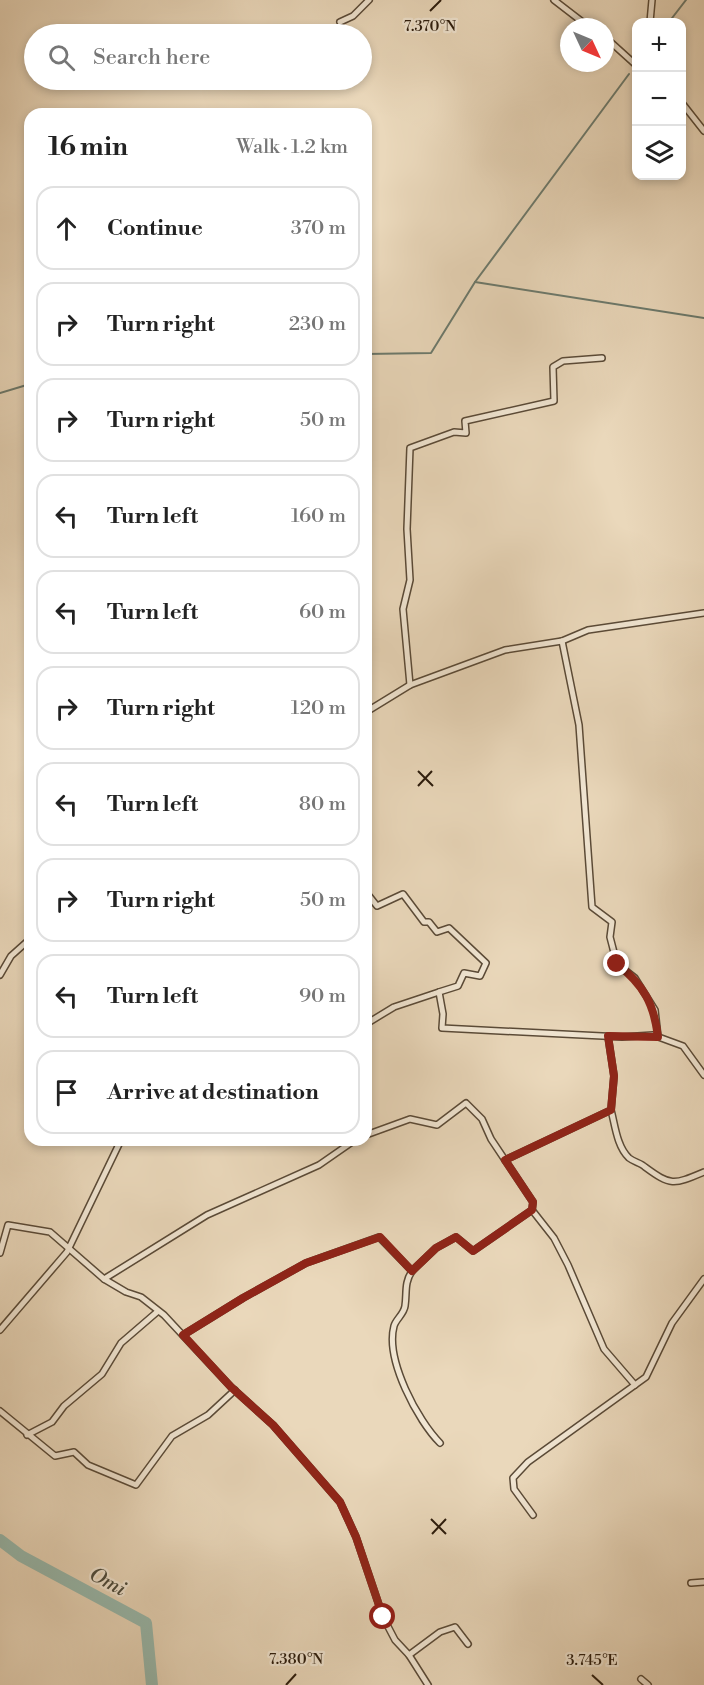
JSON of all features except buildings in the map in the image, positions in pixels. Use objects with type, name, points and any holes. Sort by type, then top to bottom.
[{"type":"street","points":[[340,22],[353,16],[369,0]]},
{"type":"street","points":[[554,0],[578,18]]},
{"type":"street","points":[[650,18],[652,0]]},
{"type":"street","points":[[614,45],[632,61]]},
{"type":"street","points":[[686,109],[704,131]]},
{"type":"street","points":[[410,685],[403,609],[410,580],[407,529],[410,448],[454,432],[466,433],[465,421],[554,401],[553,367],[564,361],[602,358]]},
{"type":"street","points":[[372,708],[410,685],[505,650],[562,641],[588,630],[704,613]]},
{"type":"street","points":[[562,641],[579,724],[592,907],[612,922],[610,937],[617,964],[634,978],[655,1010],[658,1037]]},
{"type":"street","points":[[372,900],[377,906],[404,894],[424,922],[429,922],[437,932],[449,928],[486,963],[480,976],[464,973],[458,986],[394,1008],[372,1021]]},
{"type":"street","points":[[0,975],[11,956],[24,944]]},
{"type":"street","points":[[440,992],[443,1014],[441,1028],[658,1037],[683,1046],[704,1075]]},
{"type":"street","points":[[608,1036],[614,1076],[611,1110],[619,1140],[628,1158],[645,1166],[658,1179],[672,1183],[704,1172]]},
{"type":"street","points":[[372,1133],[410,1119],[437,1125],[466,1103],[482,1119],[505,1160],[533,1202],[532,1210],[563,1256],[604,1349],[635,1385]]},
{"type":"street","points":[[505,1160],[611,1110]]},
{"type":"street","points":[[0,1330],[24,1300],[37,1289],[69,1248],[118,1146]]},
{"type":"street","points":[[104,1279],[207,1215],[319,1165],[346,1146]]},
{"type":"street","points":[[440,1443],[431,1434],[406,1393],[394,1350],[394,1326],[405,1308],[406,1280],[436,1248],[456,1237],[473,1251],[532,1210]]},
{"type":"street","points":[[0,1253],[8,1225],[50,1232],[104,1279],[126,1292],[141,1297],[164,1315],[235,1390],[273,1425],[340,1502],[356,1537],[383,1617],[395,1640],[409,1654],[428,1685]]},
{"type":"street","points":[[183,1335],[306,1263],[380,1237],[412,1271]]},
{"type":"street","points":[[532,1515],[514,1489],[513,1478],[528,1462],[646,1377],[672,1323],[704,1279]]},
{"type":"street","points":[[27,1435],[52,1422],[64,1406],[102,1374],[121,1343],[158,1312]]},
{"type":"street","points":[[0,1411],[55,1456],[74,1452],[88,1465],[136,1485],[172,1436],[207,1415],[235,1390]]},
{"type":"street","points":[[691,1583],[704,1582]]},
{"type":"street","points":[[409,1654],[440,1632],[454,1627],[468,1644]]},
{"type":"street","points":[[641,1679],[648,1685]]},
{"type":"waterway","points":[[672,18],[686,0]]},
{"type":"waterway","points":[[372,354],[431,353],[475,282],[629,74]]},
{"type":"waterway","points":[[475,282],[704,318]]},
{"type":"waterway","points":[[0,393],[24,386]]},
{"type":"waterway","name":"Omi","points":[[0,1540],[21,1556],[146,1623],[152,1685]]},
{"type":"route","points":[[383,1617],[356,1537],[340,1502],[324,1480],[273,1425],[231,1387],[228,1381],[202,1358],[183,1335],[306,1263],[380,1237],[396,1258],[412,1271],[436,1248],[456,1237],[473,1251],[532,1210],[533,1202],[505,1160],[558,1137],[611,1110],[614,1076],[608,1050],[608,1036],[653,1035],[658,1037],[655,1010],[634,978],[617,964]]}]
